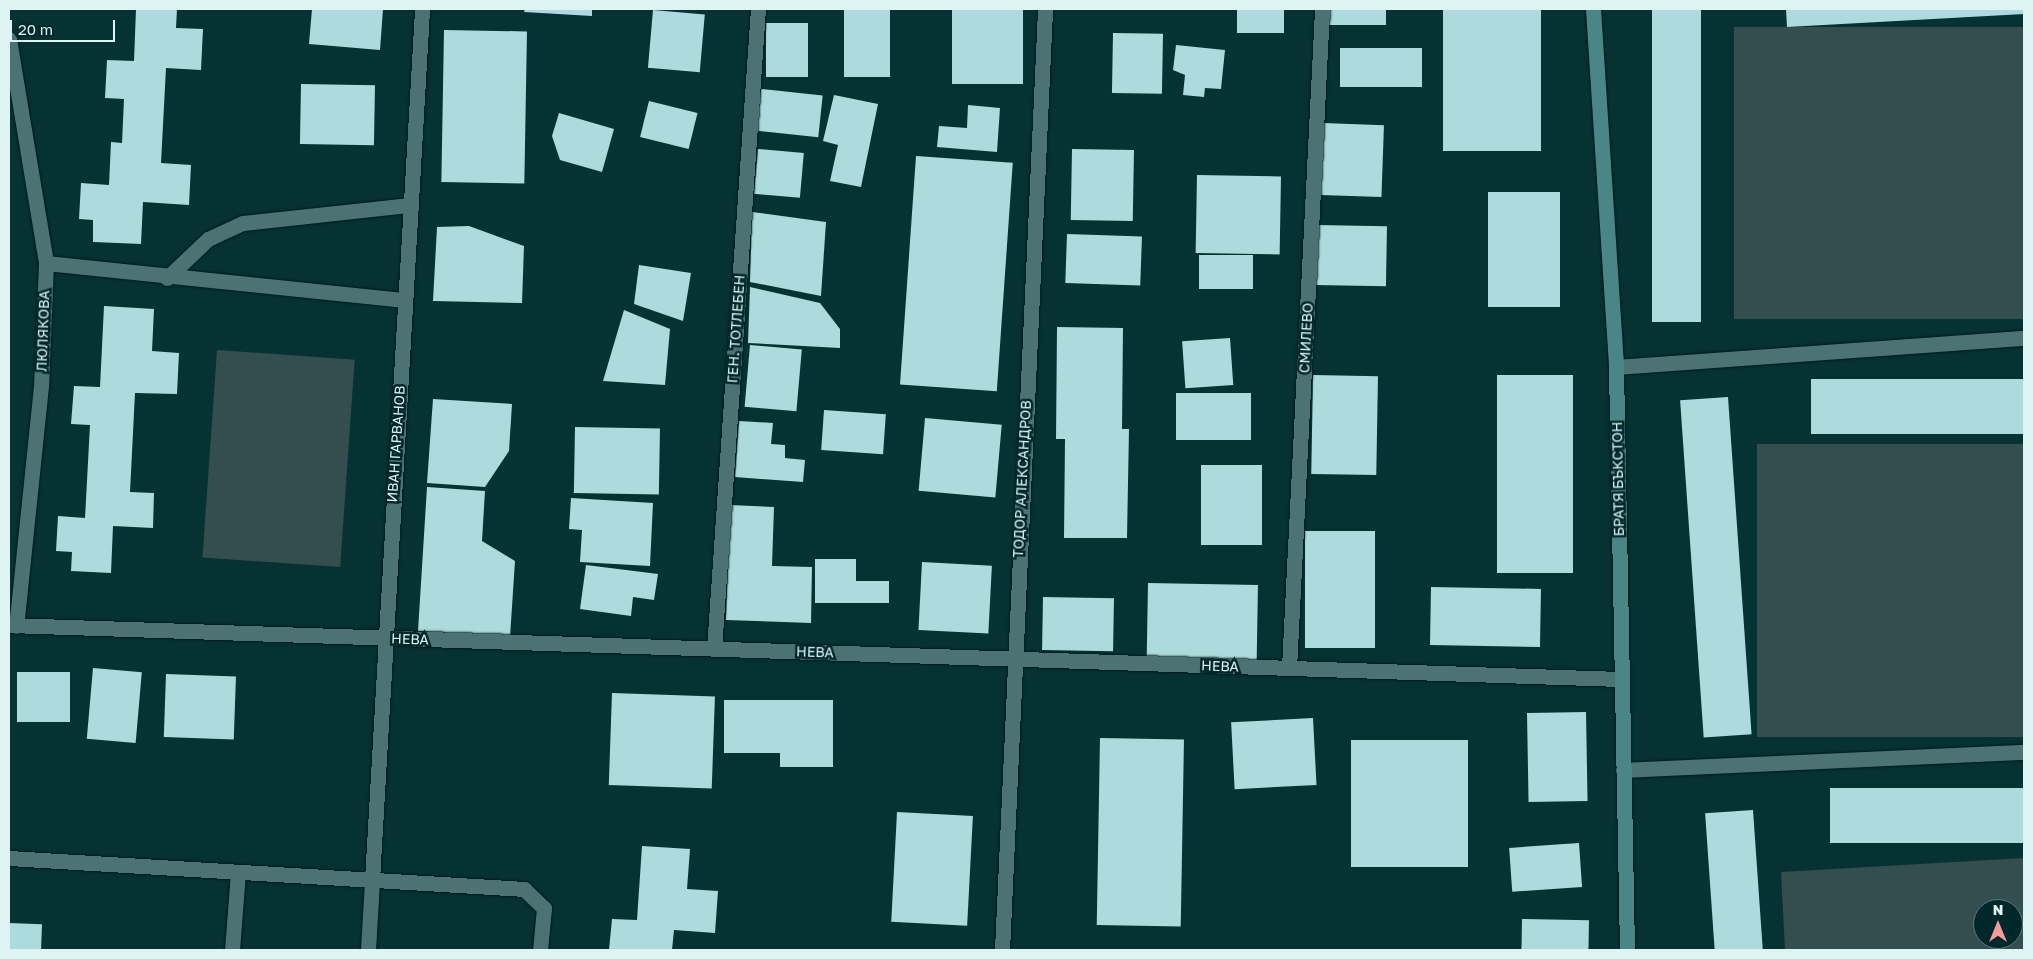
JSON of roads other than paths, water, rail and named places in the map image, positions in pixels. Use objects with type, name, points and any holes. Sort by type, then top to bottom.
[{"type":"street","name":"ИВАН ГАРВАНОВ","points":[[368,950],[384,638],[422,9]]},
{"type":"street","name":"ГЕН. ТОТЛЕБЕН","points":[[714,649],[758,9]]},
{"type":"street","name":"ТОДОР АЛЕКСАНДРОВ","points":[[1002,950],[1013,659],[1045,9]]},
{"type":"street","name":"СМИЛЕВО","points":[[1289,668],[1322,9]]},
{"type":"street","name":"БРАТЯ БЪКСТОН","points":[[1593,9],[1616,367],[1627,950]]},
{"type":"street","name":"ЛЮЛЯКОВА","points":[[9,39],[46,263],[41,386],[12,625]]},
{"type":"street","points":[[167,278],[208,239],[243,223],[410,205]]},
{"type":"street","points":[[46,263],[167,278],[405,300]]},
{"type":"street","points":[[1616,367],[2024,338]]},
{"type":"street","name":"НЕВА","points":[[12,625],[1621,679]]},
{"type":"street","points":[[1623,770],[2024,752]]},
{"type":"street","points":[[9,858],[524,889],[544,908],[540,950]]},
{"type":"street","points":[[232,950],[238,872]]}]
